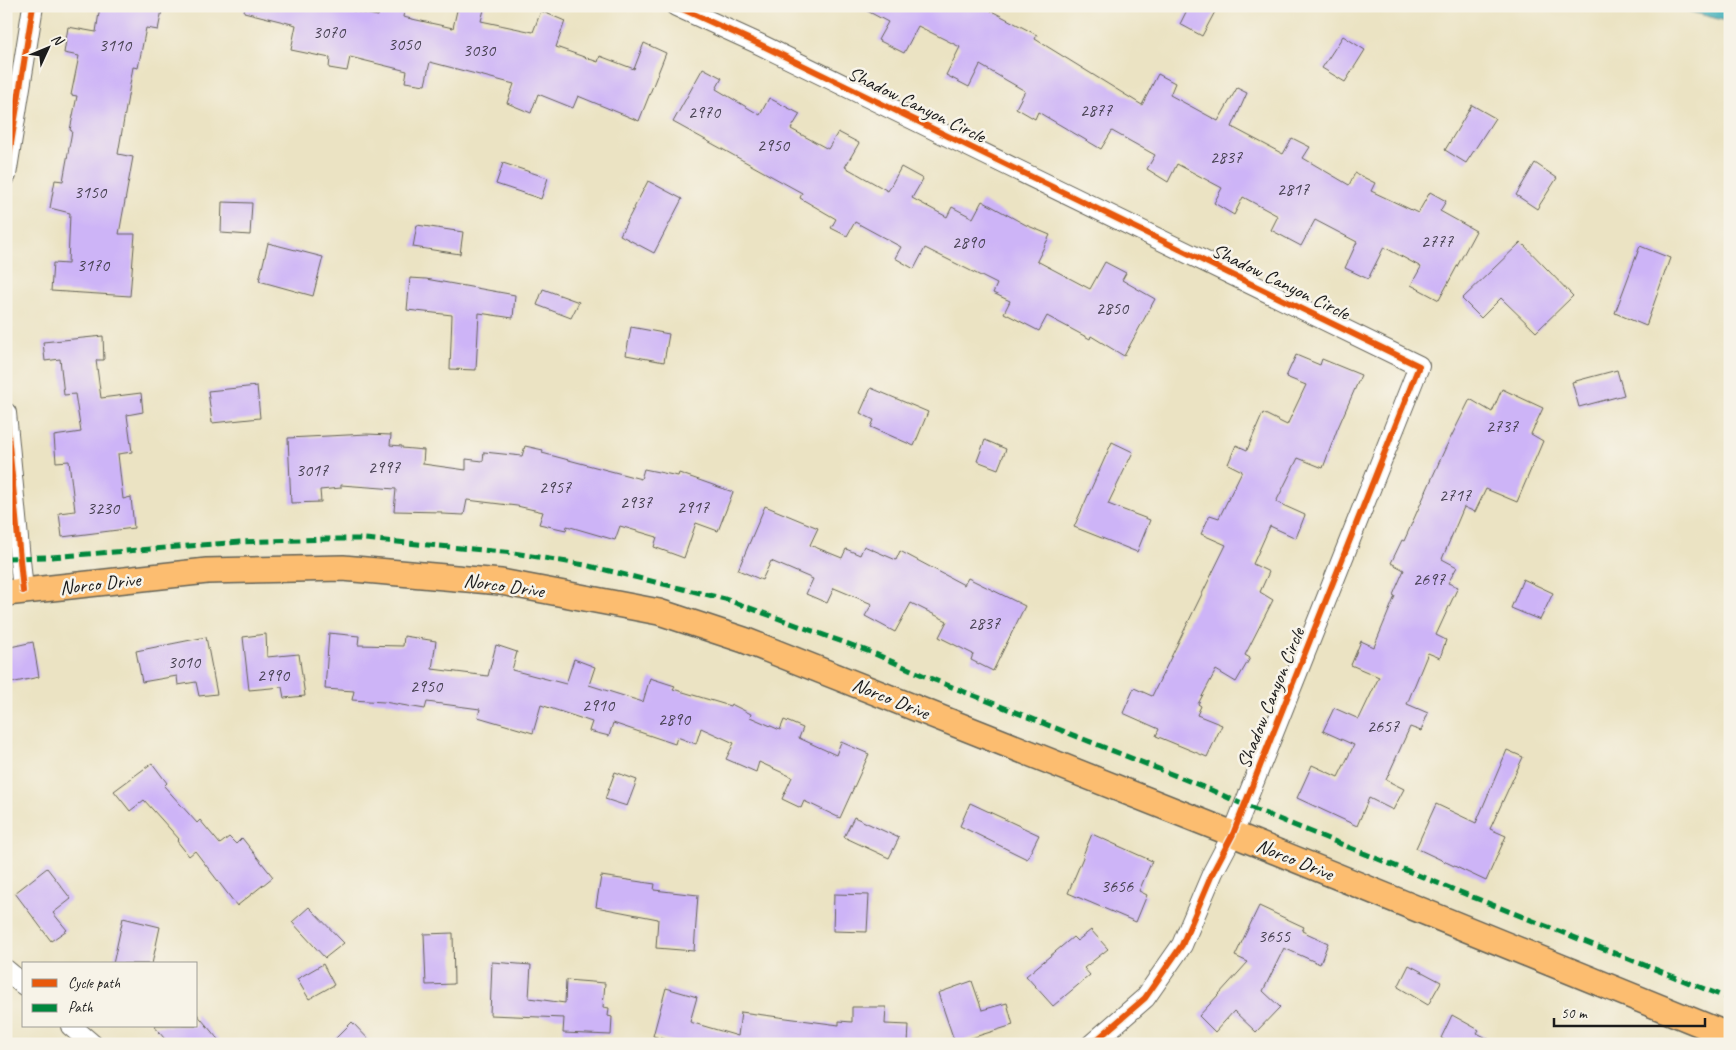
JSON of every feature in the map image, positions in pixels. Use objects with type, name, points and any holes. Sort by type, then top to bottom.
[{"type":"main road","name":"Norco Drive","points":[[15,592],[206,571],[343,568],[501,582],[659,612],[744,640],[1233,834],[1722,1037]]},
{"type":"street","points":[[6,174],[7,153],[33,6]]},
{"type":"street","name":"Shadow Canyon Circle","points":[[676,6],[757,43],[1419,366],[1233,834]]},
{"type":"street","points":[[6,413],[15,592]]},
{"type":"street","points":[[1092,1044],[1144,998],[1182,945],[1213,872],[1233,834]]},
{"type":"street","points":[[6,970],[22,983]]},
{"type":"street","points":[[73,1028],[92,1044]]},
{"type":"water","points":[[1668,6],[1730,6],[1730,22]]},
{"type":"building","points":[[100,6],[140,6],[162,10],[158,30],[146,28],[138,68],[133,67],[118,154],[133,157],[119,234],[135,234],[130,296],[51,291],[53,263],[68,264],[70,213],[50,208],[55,180],[63,181],[77,96],[71,95],[79,56],[64,53],[68,27],[96,32]]},
{"type":"building","points":[[245,6],[330,6],[378,16],[380,6],[405,6],[403,17],[453,28],[458,6],[485,6],[481,21],[533,32],[541,11],[565,21],[556,47],[598,62],[600,56],[634,69],[644,43],[666,53],[639,121],[578,96],[573,108],[538,94],[531,113],[507,103],[514,84],[430,62],[425,85],[405,82],[407,71],[350,57],[347,71],[329,68],[330,58],[291,50],[296,25],[244,12]]},
{"type":"building","points":[[858,6],[982,6],[1037,35],[1035,39],[1142,105],[1158,74],[1175,83],[1170,95],[1218,121],[1237,88],[1247,93],[1232,127],[1283,154],[1292,138],[1310,147],[1303,158],[1349,185],[1355,173],[1375,183],[1371,191],[1418,213],[1430,192],[1446,201],[1440,211],[1476,231],[1439,300],[1411,285],[1421,267],[1384,247],[1368,279],[1345,268],[1357,242],[1315,220],[1301,246],[1271,230],[1278,216],[1243,197],[1234,215],[1214,203],[1222,188],[1177,164],[1168,182],[1147,169],[1155,155],[1112,131],[1101,149],[1038,112],[1035,119],[1016,108],[1025,91],[980,65],[969,87],[946,75],[960,47],[918,26],[904,53],[878,40],[888,22]]},
{"type":"building","points":[[1189,6],[1218,6],[1202,36],[1180,24]]},
{"type":"building","points":[[1343,36],[1365,50],[1345,82],[1322,68]]},
{"type":"building","points":[[703,68],[722,78],[716,89],[760,115],[769,98],[800,114],[791,129],[828,149],[838,132],[859,143],[845,167],[888,191],[901,167],[923,179],[912,198],[947,217],[952,207],[973,218],[982,201],[1026,225],[1050,235],[1037,261],[1090,289],[1105,262],[1126,273],[1122,280],[1155,299],[1124,356],[1091,336],[1090,339],[1047,316],[1039,331],[1004,313],[1010,301],[993,293],[997,284],[925,248],[914,269],[895,258],[901,247],[855,222],[847,236],[831,228],[836,219],[800,198],[802,193],[673,122]]},
{"type":"building","points":[[1472,105],[1495,118],[1466,163],[1445,150]]},
{"type":"building","points":[[503,163],[548,178],[541,199],[496,184]]},
{"type":"building","points":[[1535,163],[1557,178],[1537,209],[1516,195]]},
{"type":"building","points":[[648,181],[682,199],[654,253],[620,235]]},
{"type":"building","points":[[222,202],[252,203],[250,235],[221,233]]},
{"type":"building","points":[[417,225],[463,232],[460,254],[413,247]]},
{"type":"building","points":[[1521,242],[1573,296],[1536,332],[1501,298],[1481,318],[1462,299]]},
{"type":"building","points":[[268,243],[323,257],[313,296],[259,281]]},
{"type":"building","points":[[1640,246],[1670,258],[1646,326],[1615,313]]},
{"type":"building","points":[[410,278],[426,279],[515,295],[513,318],[479,313],[476,370],[450,369],[452,315],[407,310]]},
{"type":"building","points":[[543,289],[579,302],[571,318],[537,305]]},
{"type":"building","points":[[631,327],[669,334],[664,362],[626,355]]},
{"type":"building","points":[[103,336],[104,360],[96,360],[101,398],[141,393],[143,412],[127,415],[132,452],[118,454],[123,499],[131,497],[134,528],[62,537],[59,513],[75,511],[69,461],[56,462],[54,436],[81,432],[75,394],[64,395],[60,359],[45,361],[43,342]]},
{"type":"building","points":[[1296,355],[1320,365],[1322,359],[1361,375],[1323,468],[1298,458],[1276,502],[1305,515],[1296,538],[1270,526],[1253,564],[1269,572],[1260,592],[1273,600],[1245,655],[1250,658],[1236,682],[1216,670],[1198,704],[1201,706],[1197,715],[1222,725],[1207,757],[1156,736],[1159,729],[1123,713],[1134,688],[1152,696],[1226,545],[1201,534],[1210,515],[1219,518],[1242,471],[1228,464],[1236,445],[1247,450],[1263,413],[1287,425],[1306,385],[1286,377]]},
{"type":"building","points":[[1617,370],[1624,395],[1579,407],[1572,382]]},
{"type":"building","points":[[257,386],[260,418],[212,423],[208,391]]},
{"type":"building","points":[[871,388],[928,412],[914,446],[871,427],[874,420],[860,413]]},
{"type":"building","points":[[1502,389],[1543,408],[1531,434],[1543,441],[1517,502],[1486,489],[1475,512],[1464,507],[1442,559],[1457,567],[1448,583],[1458,587],[1436,635],[1446,640],[1440,658],[1428,653],[1407,704],[1428,713],[1421,731],[1410,727],[1386,780],[1404,789],[1393,810],[1369,798],[1357,826],[1297,798],[1312,765],[1338,777],[1354,745],[1323,731],[1334,708],[1359,719],[1379,677],[1351,665],[1361,641],[1374,647],[1395,596],[1393,595],[1404,570],[1391,563],[1402,540],[1404,541],[1445,449],[1470,399],[1492,412]]},
{"type":"building","points":[[367,434],[391,435],[390,445],[424,450],[423,464],[466,470],[466,459],[483,461],[484,452],[522,456],[525,446],[543,450],[542,453],[641,479],[644,469],[678,476],[679,473],[733,492],[718,531],[696,523],[684,558],[654,547],[657,537],[620,526],[615,540],[567,526],[566,530],[539,524],[543,512],[517,506],[467,500],[464,515],[442,514],[442,512],[394,511],[396,489],[341,485],[341,488],[320,490],[321,502],[291,503],[288,438]]},
{"type":"building","points":[[985,440],[1006,449],[998,469],[977,461]]},
{"type":"building","points":[[1112,442],[1133,452],[1108,504],[1150,520],[1137,552],[1074,527]]},
{"type":"building","points":[[765,506],[818,528],[810,545],[842,558],[846,549],[860,555],[864,546],[896,560],[900,551],[964,585],[968,578],[1025,606],[993,671],[971,660],[973,654],[939,637],[947,621],[911,603],[895,632],[865,616],[872,604],[834,588],[827,603],[806,594],[813,579],[771,561],[762,580],[738,570]]},
{"type":"building","points":[[1523,579],[1553,593],[1540,620],[1511,608]]},
{"type":"building","points":[[329,633],[359,636],[358,645],[403,646],[404,636],[436,641],[432,669],[488,676],[496,645],[517,652],[512,670],[566,684],[574,659],[595,667],[589,685],[643,702],[650,678],[675,686],[673,689],[730,706],[731,704],[751,714],[750,717],[780,730],[784,720],[803,728],[799,738],[836,755],[841,742],[869,754],[840,818],[804,801],[801,808],[782,799],[792,777],[759,762],[756,772],[726,759],[734,743],[701,728],[696,744],[677,737],[675,744],[613,723],[609,736],[589,731],[592,722],[541,705],[533,733],[478,717],[480,709],[427,702],[425,709],[384,702],[352,700],[354,691],[325,689]]},
{"type":"building","points":[[266,634],[267,657],[299,654],[305,696],[284,698],[282,687],[249,690],[243,637]]},
{"type":"building","points":[[206,637],[217,694],[199,696],[196,682],[178,685],[177,676],[142,682],[136,651]]},
{"type":"building","points":[[33,642],[39,677],[6,684],[6,648]]},
{"type":"building","points":[[1507,750],[1523,757],[1490,829],[1506,836],[1486,881],[1416,848],[1436,804],[1476,823]]},
{"type":"building","points":[[152,763],[167,783],[164,786],[197,823],[200,820],[220,844],[229,837],[236,844],[242,838],[273,877],[237,906],[195,851],[189,856],[177,841],[179,839],[144,800],[130,811],[114,791]]},
{"type":"building","points":[[615,772],[637,780],[627,806],[605,799]]},
{"type":"building","points":[[970,803],[1039,835],[1027,859],[960,826]]},
{"type":"building","points":[[854,817],[899,838],[889,858],[844,837]]},
{"type":"building","points":[[1092,834],[1152,861],[1139,891],[1147,895],[1136,922],[1068,893]]},
{"type":"building","points":[[47,868],[71,899],[53,913],[67,930],[51,941],[15,893]]},
{"type":"building","points":[[601,876],[655,884],[654,890],[698,895],[694,951],[656,948],[658,919],[596,907]]},
{"type":"building","points":[[834,894],[869,895],[867,932],[833,931]]},
{"type":"building","points":[[1259,906],[1304,927],[1302,931],[1328,943],[1320,964],[1284,948],[1263,991],[1280,1007],[1256,1032],[1234,1011],[1215,1032],[1199,1016],[1248,962],[1235,956]]},
{"type":"building","points":[[309,907],[344,943],[325,958],[292,922]]},
{"type":"building","points":[[123,918],[160,927],[152,962],[113,962]]},
{"type":"building","points":[[1091,930],[1108,949],[1084,968],[1090,975],[1053,1006],[1026,976],[1073,937],[1077,941]]},
{"type":"building","points":[[453,933],[454,984],[426,985],[424,934]]},
{"type":"building","points":[[492,962],[531,965],[529,998],[565,1003],[566,980],[605,983],[603,1007],[609,1008],[608,1016],[612,1017],[611,1035],[563,1033],[564,1018],[490,1015]]},
{"type":"building","points":[[323,964],[334,985],[309,999],[297,979]]},
{"type":"building","points":[[1409,965],[1441,982],[1428,1005],[1398,987]]},
{"type":"building","points":[[972,981],[982,1010],[1007,1003],[1013,1025],[955,1043],[938,993]]},
{"type":"building","points":[[666,988],[697,997],[690,1022],[738,1036],[741,1012],[839,1025],[839,1021],[852,1022],[852,1007],[886,1007],[885,1024],[909,1025],[908,1044],[682,1044],[653,1036]]},
{"type":"building","points":[[198,1015],[222,1044],[169,1044],[156,1028],[198,1028]]},
{"type":"building","points":[[1452,1015],[1479,1030],[1477,1033],[1498,1044],[1451,1044],[1441,1038]]},
{"type":"building","points":[[352,1022],[373,1044],[330,1044]]},
{"type":"marked path","points":[[6,558],[50,557],[240,542],[365,539],[514,553],[585,565],[725,599],[873,653],[927,677],[1209,789],[1244,805],[1730,999]]},
{"type":"cycle path","points":[[6,175],[33,6]]},
{"type":"cycle path","points":[[676,6],[757,43],[1419,366],[1233,834],[1213,872],[1182,945],[1145,998],[1092,1044]]},
{"type":"cycle path","points":[[6,413],[23,591]]}]
